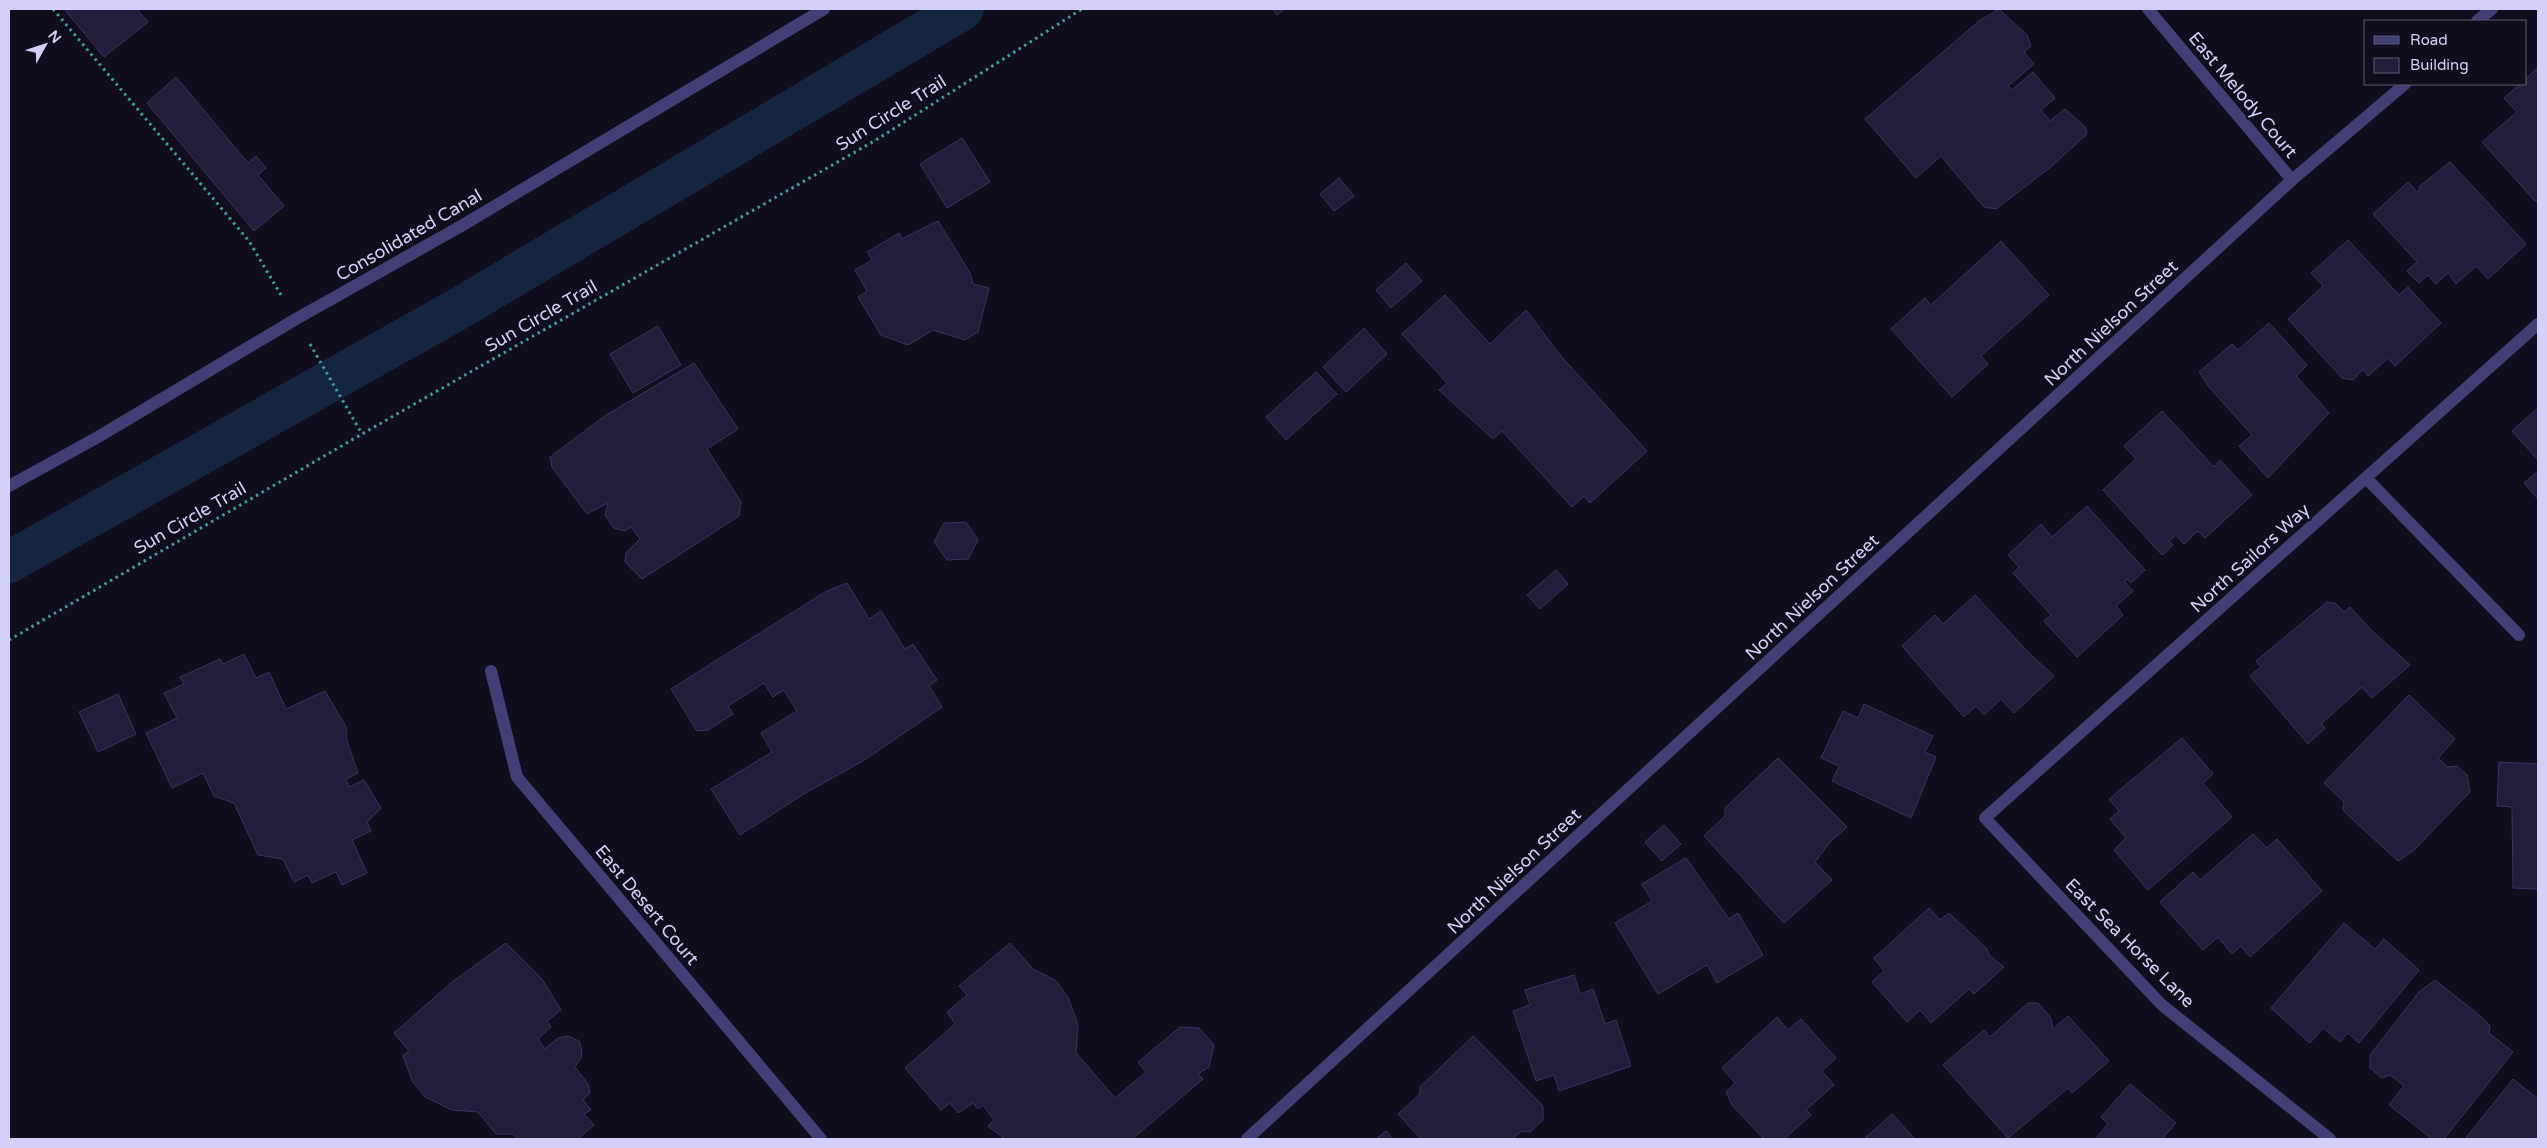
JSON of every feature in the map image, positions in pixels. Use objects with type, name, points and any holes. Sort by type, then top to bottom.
[{"type":"street","name":"Consolidated Canal","points":[[9,486],[98,437],[296,319],[463,225],[824,9]]},
{"type":"street","name":"East Melody Court","points":[[2148,9],[2292,180]]},
{"type":"street","points":[[2479,20],[2492,9]]},
{"type":"street","name":"North Nielson Street","points":[[1247,1139],[2292,180],[2404,85]]},
{"type":"street","name":"North Sailors Way","points":[[1985,818],[2538,324]]},
{"type":"street","points":[[2366,478],[2519,635]]},
{"type":"street","name":"East Desert Court","points":[[491,671],[517,777],[821,1139]]},
{"type":"street","name":"East Sea Horse Lane","points":[[1985,818],[2162,1005],[2330,1139]]},
{"type":"path","points":[[53,9],[250,241],[362,434]]},
{"type":"path","name":"Sun Circle Trail","points":[[9,640],[362,434],[876,140],[1082,9]]},
{"type":"building","points":[[64,9],[137,9],[148,22],[104,57]]},
{"type":"building","points":[[1272,9],[1285,9],[1277,15]]},
{"type":"building","points":[[1999,9],[2027,35],[2031,46],[2024,52],[2034,64],[2008,86],[2012,90],[2033,72],[2055,98],[2041,110],[2050,121],[2065,109],[2085,127],[2087,134],[2052,166],[1996,209],[1984,207],[1941,156],[1916,178],[1865,119],[1979,21]]},
{"type":"building","points":[[2538,67],[2538,201],[2535,201],[2482,142],[2517,112],[2504,98],[2519,85],[2527,85],[2527,78]]},
{"type":"building","points":[[176,77],[248,163],[256,156],[266,168],[258,175],[284,206],[254,231],[147,103]]},
{"type":"building","points":[[962,138],[990,182],[947,208],[920,164]]},
{"type":"building","points":[[2450,162],[2526,244],[2488,279],[2476,266],[2456,284],[2448,273],[2436,284],[2428,275],[2419,283],[2407,271],[2417,262],[2373,214],[2408,182],[2418,193],[2420,186]]},
{"type":"building","points":[[1339,178],[1354,196],[1334,211],[1320,194]]},
{"type":"building","points":[[938,221],[970,273],[973,284],[989,288],[978,332],[965,340],[933,330],[908,345],[881,335],[858,297],[867,291],[855,270],[872,260],[867,252],[899,233],[902,239]]},
{"type":"building","points":[[2348,240],[2399,295],[2408,287],[2441,323],[2395,366],[2388,358],[2368,376],[2363,369],[2353,380],[2342,378],[2288,319],[2323,286],[2311,273]]},
{"type":"building","points":[[2001,241],[2049,295],[1981,356],[1988,364],[1952,397],[1891,329],[1925,298],[1931,305]]},
{"type":"building","points":[[1406,263],[1422,281],[1391,308],[1376,290]]},
{"type":"building","points":[[1445,295],[1490,344],[1526,310],[1560,355],[1647,451],[1590,503],[1584,496],[1572,507],[1502,431],[1493,439],[1439,390],[1447,383],[1402,334]]},
{"type":"building","points":[[2269,323],[2307,365],[2296,376],[2329,413],[2268,478],[2239,446],[2252,435],[2209,387],[2199,372],[2232,344],[2238,350]]},
{"type":"building","points":[[658,326],[681,365],[633,393],[610,354]]},
{"type":"building","points":[[1364,328],[1387,354],[1346,392],[1323,367]]},
{"type":"building","points":[[694,363],[738,429],[707,449],[741,502],[739,516],[642,579],[625,562],[626,553],[640,539],[631,527],[625,531],[614,528],[605,515],[608,503],[587,514],[552,467],[550,457],[606,415]]},
{"type":"building","points":[[1316,372],[1337,394],[1286,440],[1266,417]]},
{"type":"building","points":[[2538,408],[2538,460],[2512,431]]},
{"type":"building","points":[[2162,411],[2214,467],[2220,460],[2252,495],[2205,538],[2198,531],[2184,544],[2176,535],[2169,541],[2173,545],[2162,555],[2103,490],[2136,459],[2124,446]]},
{"type":"building","points":[[2538,471],[2538,499],[2524,483]]},
{"type":"building","points":[[2087,506],[2145,570],[2131,583],[2127,579],[2125,582],[2133,591],[2116,606],[2123,615],[2077,657],[2044,621],[2051,615],[2013,573],[2019,567],[2008,555],[2041,524],[2052,537]]},
{"type":"building","points":[[966,522],[978,540],[968,559],[947,560],[934,542],[944,523]]},
{"type":"building","points":[[1556,570],[1568,584],[1540,609],[1527,595]]},
{"type":"building","points":[[847,583],[869,619],[881,611],[905,649],[913,644],[937,680],[929,686],[942,707],[863,761],[807,792],[740,835],[711,789],[772,752],[761,733],[797,711],[784,690],[773,697],[764,683],[728,706],[733,714],[708,730],[697,731],[671,689],[825,592]]},
{"type":"building","points":[[1975,595],[2028,652],[2054,676],[2014,713],[2001,699],[1984,715],[1976,706],[1964,717],[1902,646],[1935,615],[1943,624]]},
{"type":"building","points":[[2327,602],[2335,603],[2344,612],[2350,607],[2371,630],[2410,665],[2372,698],[2362,687],[2321,724],[2325,728],[2308,744],[2250,676],[2261,667],[2256,661]]},
{"type":"building","points":[[244,654],[256,678],[269,672],[286,709],[325,691],[346,727],[347,741],[358,773],[346,779],[349,787],[364,780],[381,808],[367,822],[371,831],[352,840],[367,873],[342,885],[336,872],[312,883],[308,875],[294,882],[283,859],[258,855],[234,803],[214,796],[203,773],[172,788],[146,733],[177,718],[164,693],[184,684],[180,677],[220,659],[223,664]]},
{"type":"building","points":[[118,694],[136,734],[98,752],[79,712]]},
{"type":"building","points":[[2409,695],[2455,739],[2438,758],[2447,767],[2457,766],[2467,775],[2470,792],[2414,850],[2398,861],[2343,810],[2344,802],[2324,783]]},
{"type":"building","points":[[1864,704],[1933,736],[1925,752],[1936,757],[1911,818],[1832,781],[1839,766],[1821,758],[1843,711],[1858,718]]},
{"type":"building","points":[[2182,738],[2213,774],[2203,783],[2232,817],[2148,890],[2114,850],[2126,838],[2110,819],[2119,811],[2109,799]]},
{"type":"building","points":[[1778,758],[1847,827],[1830,842],[1815,862],[1832,880],[1784,923],[1704,836],[1725,816],[1725,808]]},
{"type":"building","points":[[2499,762],[2538,764],[2538,889],[2513,888],[2512,807],[2497,806]]},
{"type":"building","points":[[1664,825],[1681,844],[1662,861],[1645,842]]},
{"type":"building","points":[[2253,834],[2267,848],[2277,839],[2322,891],[2250,957],[2241,946],[2232,954],[2218,937],[2203,950],[2160,902],[2193,872],[2200,880]]},
{"type":"building","points":[[1686,858],[1729,919],[1738,913],[1763,955],[1717,983],[1707,965],[1658,994],[1615,923],[1652,901],[1642,884]]},
{"type":"building","points":[[1929,908],[1940,920],[1949,913],[1986,948],[1990,956],[2004,967],[1974,994],[1969,989],[1931,1023],[1920,1010],[1907,1022],[1872,982],[1884,971],[1874,958]]},
{"type":"building","points":[[2344,923],[2375,949],[2384,939],[2419,970],[2359,1043],[2348,1033],[2340,1042],[2323,1028],[2310,1043],[2271,1008]]},
{"type":"building","points":[[506,943],[542,979],[561,1010],[547,1021],[551,1027],[538,1039],[545,1049],[558,1038],[568,1036],[579,1041],[582,1050],[581,1058],[575,1067],[588,1084],[590,1093],[583,1100],[591,1110],[584,1114],[594,1125],[578,1139],[519,1139],[513,1134],[496,1134],[478,1112],[452,1110],[425,1097],[412,1081],[403,1055],[409,1051],[394,1033],[452,982]]},
{"type":"building","points":[[1010,943],[1033,969],[1055,980],[1068,997],[1078,1025],[1076,1053],[1115,1098],[1146,1072],[1138,1062],[1180,1027],[1199,1028],[1214,1045],[1209,1067],[1198,1074],[1203,1079],[1132,1139],[1005,1139],[988,1126],[994,1120],[983,1105],[978,1109],[973,1103],[958,1113],[950,1103],[941,1110],[905,1068],[955,1024],[947,1012],[967,995],[959,986]]},
{"type":"building","points":[[1574,975],[1580,994],[1593,989],[1605,1024],[1616,1020],[1631,1066],[1559,1091],[1554,1075],[1536,1081],[1513,1011],[1530,1005],[1525,990]]},
{"type":"building","points":[[2435,980],[2479,1015],[2490,1026],[2489,1033],[2513,1052],[2444,1139],[2432,1139],[2389,1105],[2404,1086],[2390,1075],[2382,1078],[2370,1068],[2370,1055],[2419,992]]},
{"type":"building","points":[[2028,1003],[2038,1003],[2051,1018],[2053,1029],[2068,1016],[2109,1061],[2072,1093],[2068,1088],[2008,1138],[1943,1065],[1984,1030],[1990,1037]]},
{"type":"building","points":[[1777,1017],[1788,1030],[1801,1019],[1836,1058],[1822,1071],[1834,1085],[1806,1110],[1811,1115],[1784,1139],[1764,1139],[1732,1105],[1726,1092],[1735,1083],[1722,1068]]},
{"type":"building","points":[[1473,1036],[1543,1106],[1543,1120],[1530,1132],[1522,1131],[1512,1139],[1421,1139],[1398,1114],[1420,1094],[1420,1087]]},
{"type":"building","points":[[2513,1079],[2538,1099],[2538,1139],[2465,1139]]},
{"type":"building","points":[[2130,1084],[2176,1123],[2162,1139],[2095,1139],[2108,1124],[2101,1117]]},
{"type":"building","points":[[1892,1114],[1915,1139],[1864,1139]]},
{"type":"building","points":[[1386,1131],[1393,1139],[1376,1139]]},
{"type":"waterway","points":[[9,562],[458,309],[963,9]]}]
